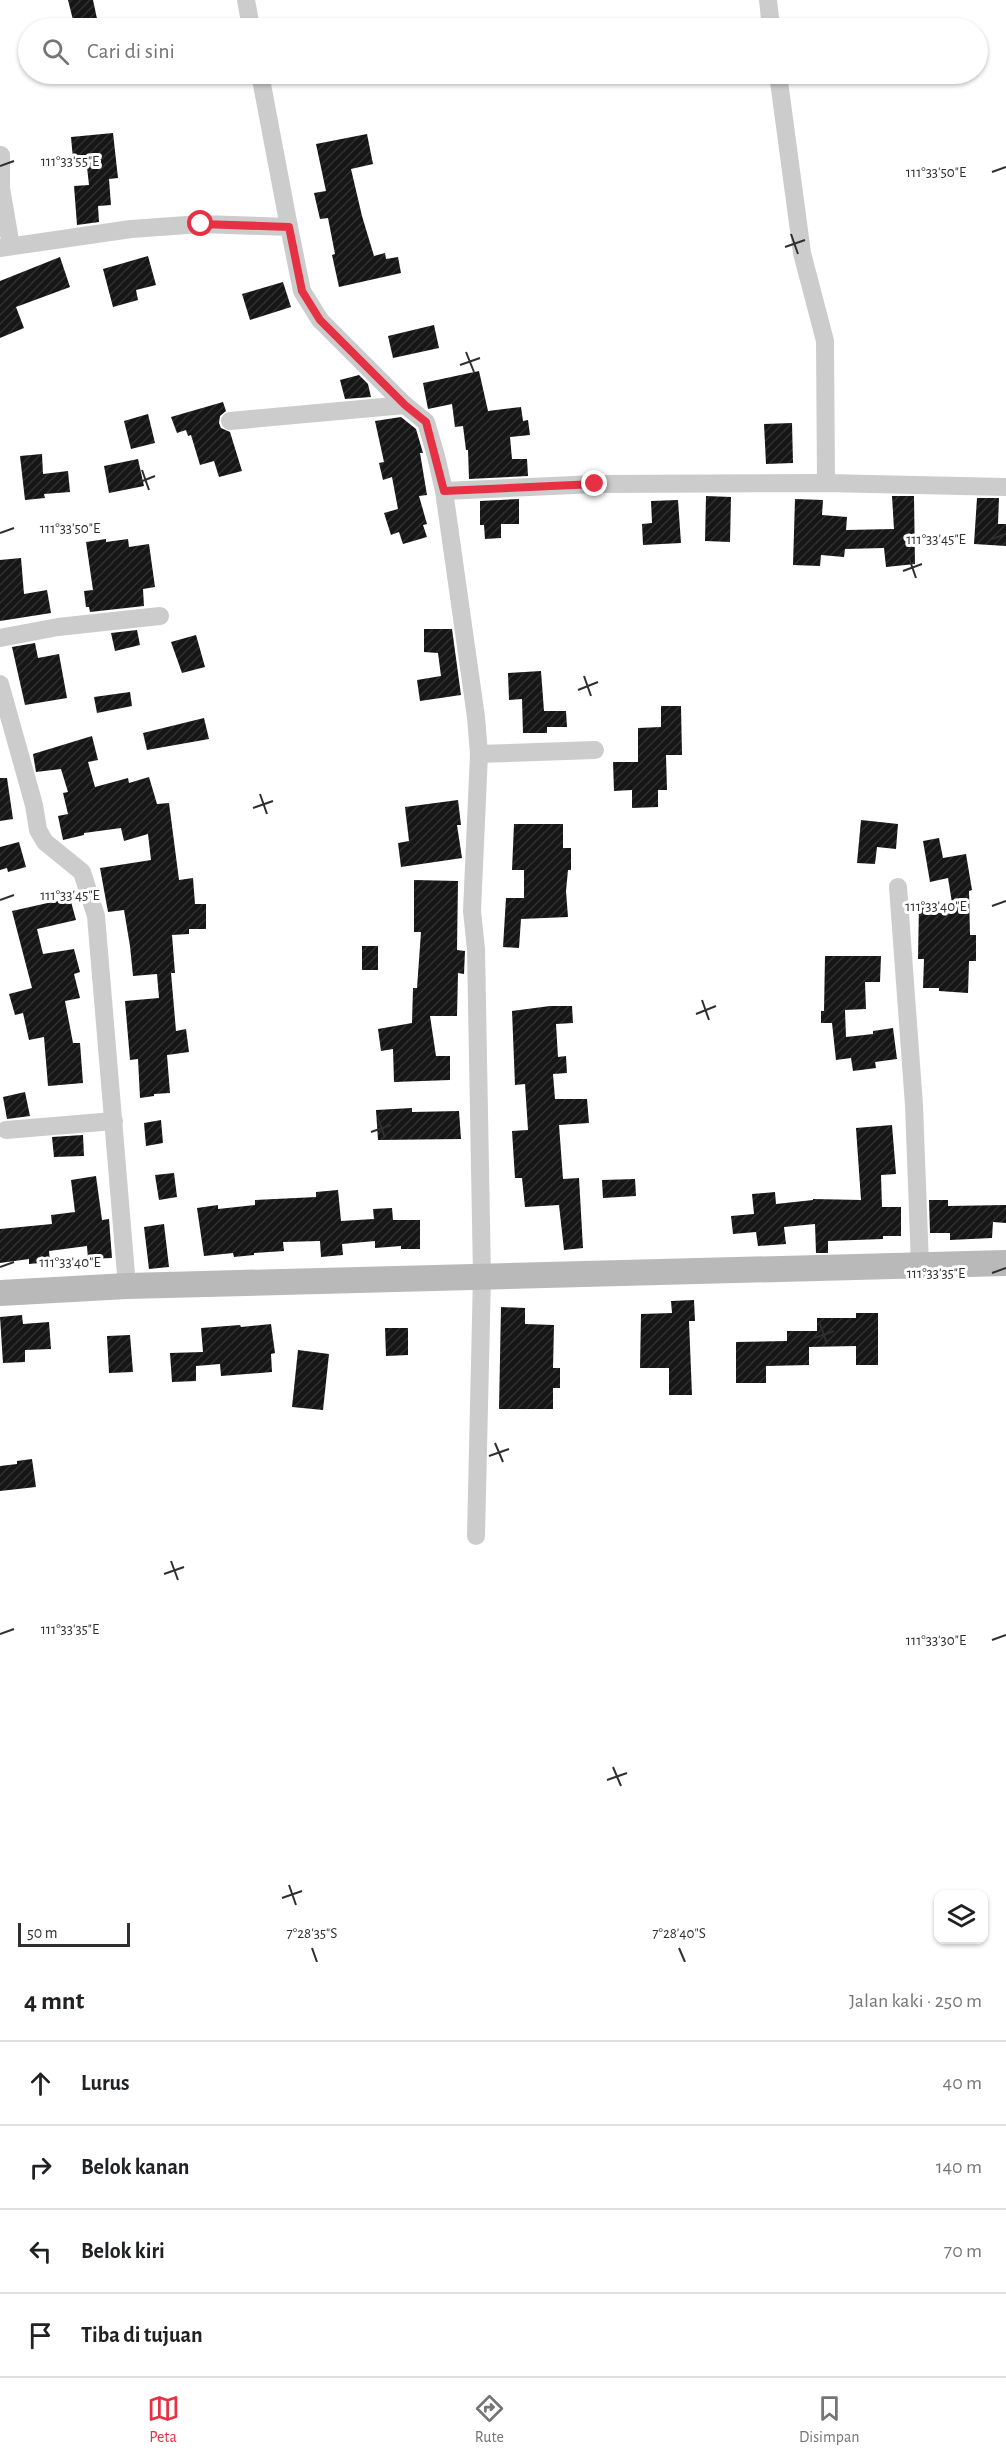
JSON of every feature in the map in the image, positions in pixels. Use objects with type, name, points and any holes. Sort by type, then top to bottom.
[{"type":"street","points":[[246,0],[249,18]]},
{"type":"street","points":[[768,0],[770,18]]},
{"type":"street","points":[[262,84],[302,291],[320,320],[405,405],[426,422],[444,491],[479,754],[472,911],[476,949],[482,1276],[476,1536]]},
{"type":"street","points":[[779,84],[802,253],[825,341],[826,483]]},
{"type":"street","points":[[1,155],[6,247],[131,229],[190,224],[289,227]]},
{"type":"street","points":[[230,421],[405,405]]},
{"type":"street","points":[[444,491],[595,484],[826,483],[1006,487]]},
{"type":"street","points":[[0,638],[58,627],[160,616]]},
{"type":"street","points":[[0,684],[39,830],[45,842],[82,872],[96,916],[127,1286]]},
{"type":"street","points":[[479,754],[595,750]]},
{"type":"street","points":[[898,887],[914,1106],[920,1265]]},
{"type":"street","points":[[6,1130],[114,1121]]},
{"type":"street","points":[[0,1293],[127,1286],[1006,1263]]},
{"type":"building","points":[[68,0],[93,0],[97,18],[72,18]]},
{"type":"building","points":[[113,133],[118,178],[109,179],[111,205],[98,206],[99,222],[77,225],[74,186],[89,185],[86,158],[73,159],[71,137]]},
{"type":"building","points":[[367,134],[373,164],[351,169],[362,216],[374,256],[385,253],[386,259],[398,257],[401,273],[339,287],[332,255],[335,254],[328,218],[320,219],[314,193],[326,191],[316,144]]},
{"type":"building","points":[[148,256],[156,285],[136,290],[138,300],[113,307],[103,269]]},
{"type":"building","points":[[60,257],[70,287],[16,307],[24,328],[0,338],[0,281]]},
{"type":"building","points":[[283,282],[291,307],[250,320],[242,294]]},
{"type":"building","points":[[434,325],[439,348],[393,358],[388,336]]},
{"type":"building","points":[[479,371],[488,411],[521,407],[523,421],[528,420],[530,435],[510,437],[512,459],[527,459],[528,476],[469,479],[468,450],[466,450],[463,426],[455,427],[452,404],[428,409],[423,383]]},
{"type":"building","points":[[359,375],[368,384],[371,397],[345,399],[340,380]]},
{"type":"building","points":[[223,402],[226,411],[220,416],[219,423],[221,428],[230,432],[242,471],[219,477],[214,461],[200,465],[191,435],[188,436],[186,430],[177,433],[171,417]]},
{"type":"building","points":[[148,414],[155,443],[131,449],[124,421]]},
{"type":"building","points":[[401,417],[416,429],[423,453],[420,453],[427,495],[419,496],[427,524],[423,525],[427,537],[403,544],[399,532],[391,535],[384,513],[398,509],[392,477],[383,480],[379,463],[384,462],[375,421]]},
{"type":"building","points":[[792,423],[793,463],[766,464],[764,424]]},
{"type":"building","points":[[42,454],[43,474],[68,471],[70,492],[44,494],[45,498],[25,500],[20,456]]},
{"type":"building","points":[[138,459],[144,486],[109,493],[104,466]]},
{"type":"building","points":[[706,496],[731,497],[730,542],[705,541]]},
{"type":"building","points":[[892,496],[914,496],[915,564],[886,567],[884,548],[845,549],[844,557],[821,555],[820,566],[793,565],[795,499],[823,500],[822,515],[847,517],[846,530],[894,529]]},
{"type":"building","points":[[977,498],[999,498],[998,524],[1006,524],[1006,546],[974,544]]},
{"type":"building","points":[[519,499],[519,524],[501,524],[501,538],[485,539],[484,525],[480,525],[480,501]]},
{"type":"building","points":[[678,500],[681,543],[643,545],[642,524],[652,523],[651,501]]},
{"type":"building","points":[[106,539],[106,542],[128,539],[129,547],[149,544],[155,587],[143,589],[144,606],[90,612],[89,607],[86,607],[84,591],[93,590],[86,542]]},
{"type":"building","points":[[21,558],[24,594],[47,590],[51,613],[0,621],[0,560]]},
{"type":"building","points":[[424,629],[452,629],[461,695],[420,701],[417,680],[441,676],[438,653],[424,652]]},
{"type":"building","points":[[137,630],[140,645],[115,651],[111,633]]},
{"type":"building","points":[[196,635],[205,667],[182,673],[171,642]]},
{"type":"building","points":[[35,643],[38,658],[59,654],[67,698],[25,705],[12,647]]},
{"type":"building","points":[[541,671],[544,711],[566,711],[567,727],[547,727],[547,733],[523,733],[522,699],[509,700],[508,673]]},
{"type":"building","points":[[130,692],[132,706],[97,713],[94,697]]},
{"type":"building","points":[[661,706],[681,706],[682,755],[666,755],[667,790],[658,790],[658,807],[632,808],[632,790],[614,791],[613,762],[638,762],[638,728],[661,727]]},
{"type":"building","points":[[204,718],[209,739],[147,750],[143,733]]},
{"type":"building","points":[[92,736],[98,760],[88,762],[95,787],[128,778],[129,783],[149,777],[157,804],[169,803],[179,880],[193,878],[195,904],[206,904],[206,929],[189,929],[189,934],[172,935],[175,973],[171,973],[176,1031],[186,1029],[189,1052],[167,1055],[170,1093],[140,1098],[138,1059],[130,1060],[125,1001],[159,998],[157,974],[133,976],[124,910],[108,912],[100,868],[151,860],[148,834],[124,841],[121,828],[84,833],[84,835],[63,840],[58,816],[68,814],[63,793],[68,792],[61,769],[36,772],[33,754]]},
{"type":"building","points":[[0,778],[7,778],[13,819],[0,821]]},
{"type":"building","points":[[458,800],[461,825],[457,825],[462,858],[401,867],[398,843],[409,841],[405,807]]},
{"type":"building","points":[[861,820],[898,824],[896,849],[877,847],[875,864],[857,863]]},
{"type":"building","points":[[514,824],[563,824],[563,848],[571,848],[571,870],[568,870],[566,891],[568,917],[521,919],[519,948],[503,947],[506,898],[524,898],[524,870],[512,870]]},
{"type":"building","points":[[939,838],[943,858],[966,854],[972,890],[969,891],[970,935],[976,935],[976,961],[969,961],[968,993],[923,988],[924,959],[918,959],[919,904],[952,903],[948,878],[930,882],[923,841]]},
{"type":"building","points":[[19,842],[26,867],[8,872],[7,868],[0,870],[0,847]]},
{"type":"building","points":[[414,880],[458,881],[457,950],[465,951],[464,974],[458,973],[457,1016],[430,1016],[436,1056],[450,1056],[450,1080],[394,1082],[393,1049],[381,1051],[378,1029],[412,1023],[413,988],[417,988],[421,932],[414,932]]},
{"type":"building","points":[[70,898],[76,920],[37,929],[43,954],[74,949],[80,972],[74,974],[80,998],[65,1001],[73,1043],[80,1043],[83,1083],[48,1086],[44,1037],[29,1040],[23,1013],[15,1015],[9,994],[32,988],[12,911]]},
{"type":"building","points":[[362,946],[378,946],[378,970],[362,970]]},
{"type":"building","points":[[825,956],[881,956],[880,982],[865,982],[866,1009],[845,1010],[846,1037],[873,1034],[873,1031],[893,1028],[897,1059],[875,1062],[876,1068],[853,1071],[851,1058],[836,1060],[832,1023],[821,1023],[821,1011],[824,1011]]},
{"type":"building","points":[[550,1006],[572,1006],[573,1023],[556,1024],[558,1057],[566,1056],[567,1073],[553,1074],[555,1099],[587,1099],[589,1123],[559,1125],[563,1179],[579,1178],[583,1248],[564,1250],[559,1205],[525,1207],[522,1178],[515,1178],[512,1131],[528,1130],[525,1084],[515,1085],[512,1011]]},
{"type":"building","points":[[25,1092],[30,1116],[7,1119],[3,1097]]},
{"type":"building","points":[[412,1108],[412,1112],[459,1111],[461,1139],[378,1140],[376,1110]]},
{"type":"building","points":[[161,1120],[163,1143],[146,1146],[144,1123]]},
{"type":"building","points":[[892,1125],[896,1174],[881,1175],[882,1207],[901,1207],[901,1236],[828,1241],[828,1253],[816,1253],[815,1224],[784,1227],[786,1244],[758,1246],[756,1232],[733,1234],[731,1216],[754,1214],[752,1194],[775,1192],[776,1204],[813,1199],[861,1200],[856,1128]]},
{"type":"building","points":[[83,1135],[84,1156],[54,1157],[52,1137]]},
{"type":"building","points":[[174,1173],[177,1197],[159,1200],[155,1175]]},
{"type":"building","points":[[96,1176],[102,1220],[109,1219],[112,1258],[88,1259],[87,1246],[49,1251],[50,1262],[29,1264],[29,1259],[0,1263],[0,1229],[52,1224],[51,1215],[75,1212],[71,1180]]},
{"type":"building","points":[[635,1179],[636,1196],[603,1198],[602,1180]]},
{"type":"building","points":[[338,1190],[341,1221],[374,1219],[373,1209],[392,1208],[393,1220],[420,1220],[420,1249],[401,1249],[401,1246],[375,1248],[375,1241],[342,1244],[343,1255],[321,1257],[320,1241],[283,1242],[284,1251],[234,1257],[233,1253],[204,1256],[197,1208],[218,1205],[218,1209],[255,1205],[255,1200],[316,1197],[316,1192]]},
{"type":"building","points":[[929,1200],[948,1200],[948,1206],[1006,1205],[1006,1223],[993,1222],[992,1238],[950,1240],[950,1233],[930,1233]]},
{"type":"building","points":[[164,1224],[169,1267],[149,1269],[144,1227]]},
{"type":"building","points":[[694,1300],[695,1321],[689,1321],[692,1395],[669,1395],[669,1368],[640,1368],[641,1314],[672,1313],[671,1301]]},
{"type":"building","points":[[501,1307],[525,1308],[525,1324],[554,1325],[553,1368],[560,1368],[560,1388],[553,1388],[553,1409],[499,1409]]},
{"type":"building","points":[[856,1313],[878,1313],[878,1365],[856,1365],[856,1346],[809,1347],[809,1365],[766,1366],[766,1383],[736,1383],[736,1342],[787,1341],[787,1331],[817,1331],[817,1318],[856,1318]]},
{"type":"building","points":[[22,1315],[23,1324],[49,1322],[51,1349],[25,1350],[25,1362],[3,1363],[0,1317]]},
{"type":"building","points":[[271,1324],[275,1353],[271,1354],[272,1372],[221,1376],[220,1364],[196,1366],[196,1381],[172,1382],[170,1353],[203,1352],[201,1328]]},
{"type":"building","points":[[385,1328],[408,1328],[408,1355],[386,1356]]},
{"type":"building","points":[[130,1335],[133,1372],[109,1373],[107,1336]]},
{"type":"building","points":[[298,1350],[329,1354],[323,1410],[292,1407]]},
{"type":"building","points":[[32,1459],[36,1487],[0,1491],[0,1466]]},
{"type":"route","points":[[201,224],[289,227],[302,291],[320,320],[405,405],[426,422],[444,491],[595,484]]}]
